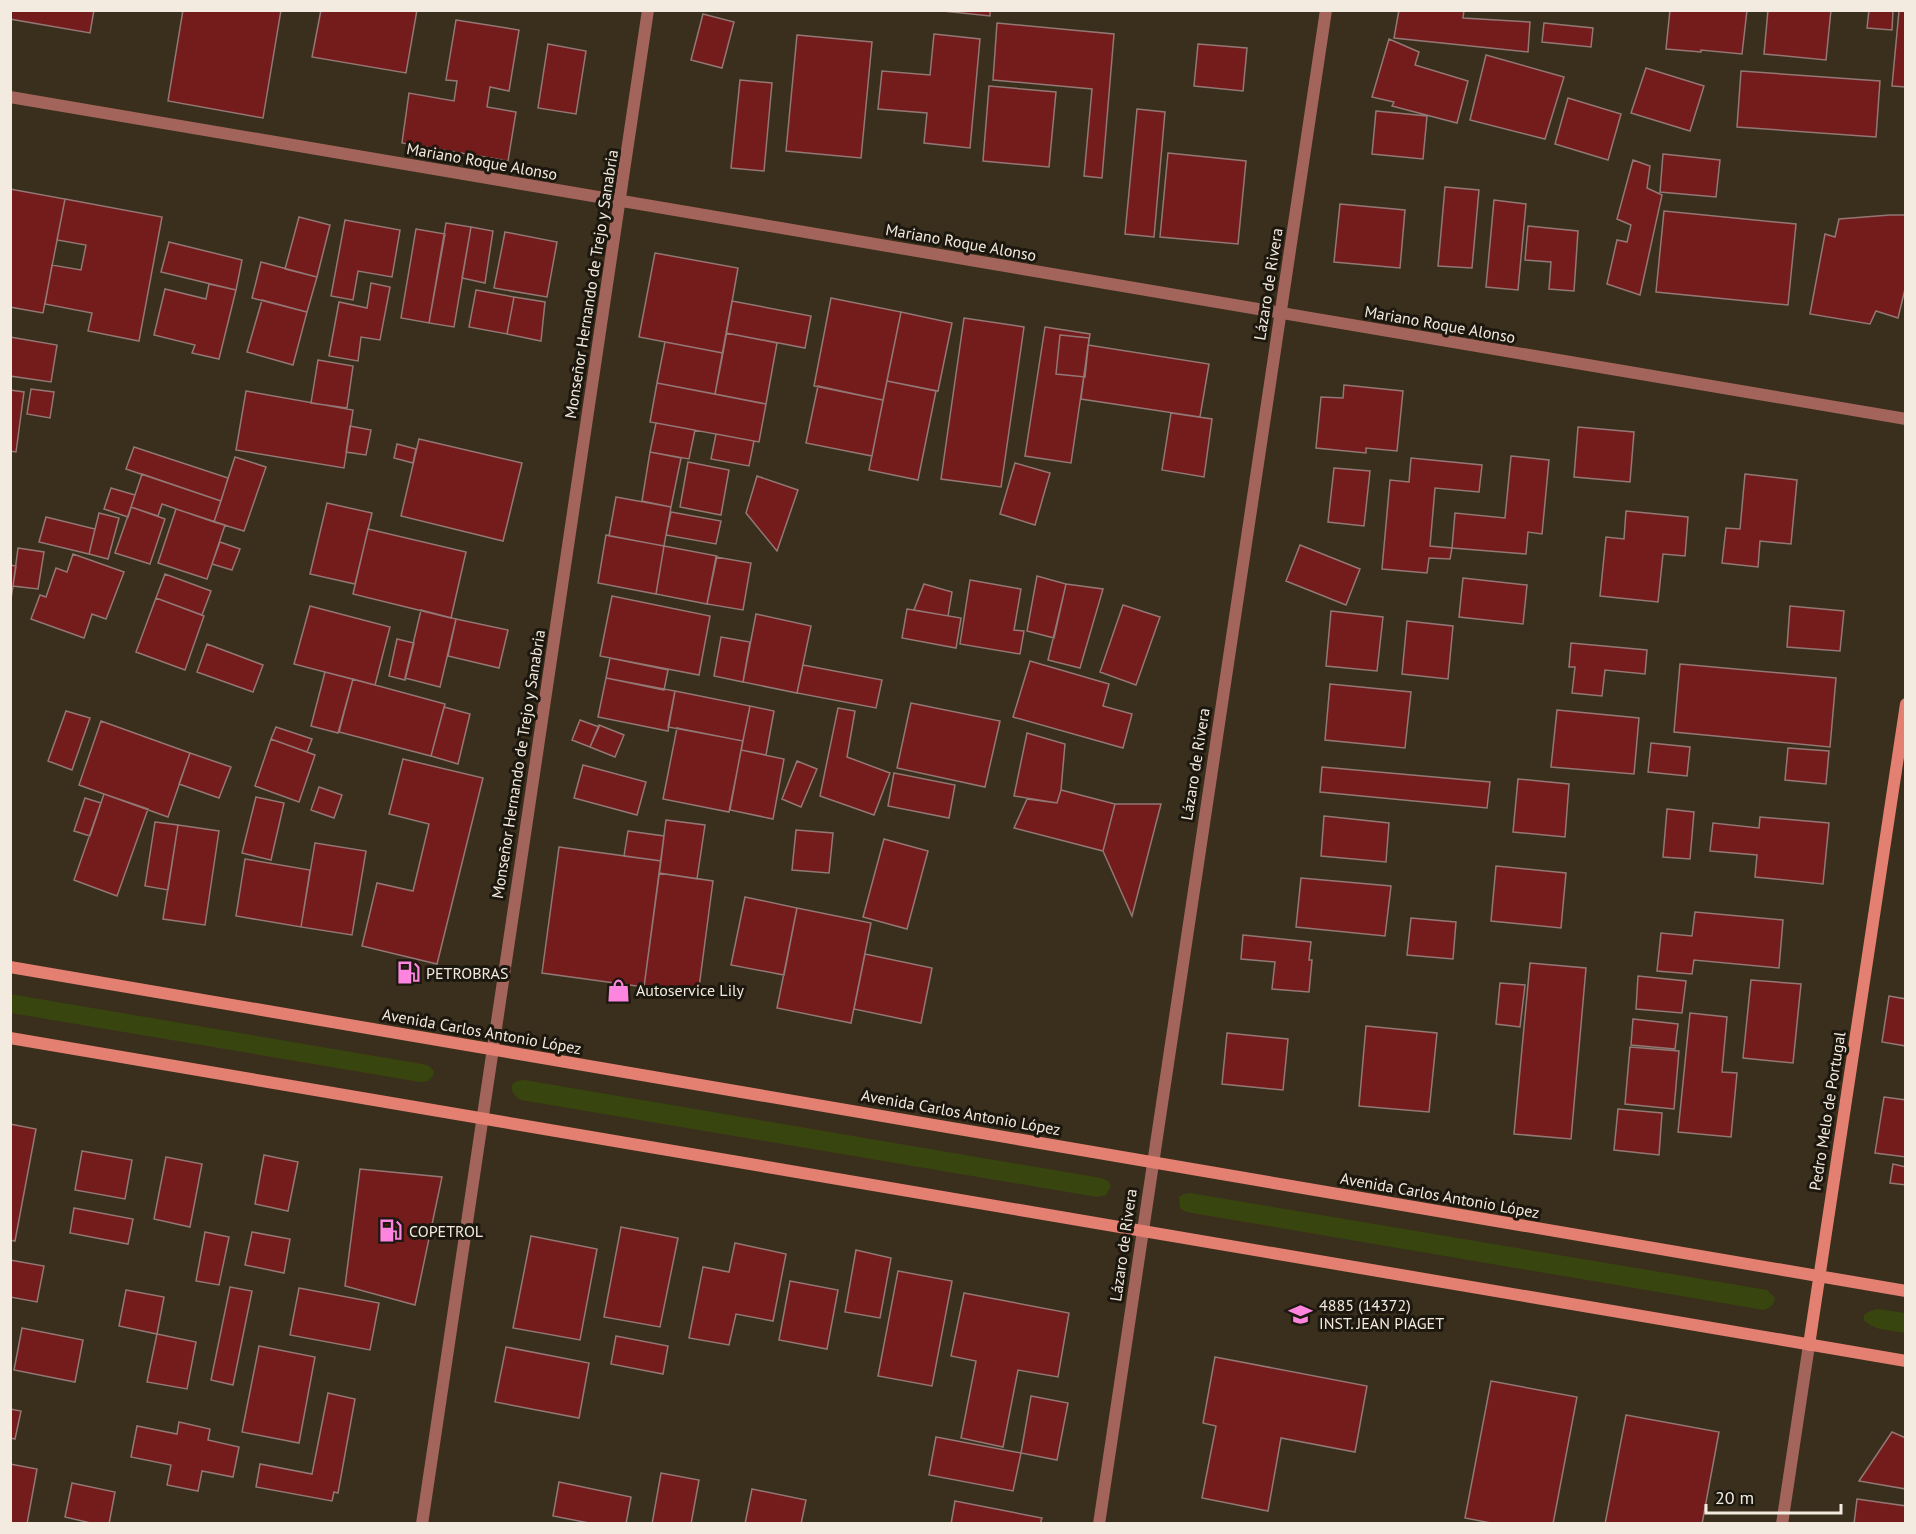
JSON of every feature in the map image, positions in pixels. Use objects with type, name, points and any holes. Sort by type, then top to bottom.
[{"type":"main road","name":"Pedro Melo de Portugal","points":[[1809,1345],[1905,704]]},
{"type":"main road","name":"Avenida Carlos Antonio López","points":[[10,967],[1905,1291]]},
{"type":"main road","points":[[10,1038],[1905,1361]]},
{"type":"street","name":"Monseñor Hernando de Trejo y Sanabria","points":[[422,1524],[648,10]]},
{"type":"street","name":"Lázaro de Rivera","points":[[1099,1524],[1326,10]]},
{"type":"street","name":"Mariano Roque Alonso","points":[[10,98],[1905,419]]},
{"type":"street","name":"Pedro Melo de Portugal","points":[[1782,1524],[1809,1345]]},
{"type":"green space","points":[[10,994],[422,1064],[434,1071],[428,1081],[420,1082],[11,1013]]},
{"type":"green space","points":[[524,1080],[1101,1178],[1108,1181],[1111,1186],[1106,1195],[1097,1197],[521,1100],[514,1094],[512,1085]]},
{"type":"green space","points":[[1190,1193],[1767,1290],[1775,1298],[1772,1306],[1764,1310],[1186,1212],[1180,1208],[1179,1197]]},
{"type":"green space","points":[[1877,1309],[1905,1313],[1905,1333],[1868,1324],[1864,1320],[1864,1315]]},
{"type":"building","points":[[10,10],[94,10],[90,33],[10,19]]},
{"type":"building","points":[[183,10],[281,10],[263,118],[168,101]]},
{"type":"building","points":[[321,10],[417,10],[406,73],[312,57]]},
{"type":"building","points":[[933,10],[990,10],[990,16]]},
{"type":"building","points":[[1399,10],[1464,10],[1463,18],[1530,22],[1528,52],[1394,38]]},
{"type":"building","points":[[1670,10],[1747,10],[1742,54],[1666,49]]},
{"type":"building","points":[[1768,10],[1831,10],[1826,60],[1764,54]]},
{"type":"building","points":[[1869,10],[1893,10],[1892,30],[1867,28]]},
{"type":"building","points":[[1899,11],[1906,11],[1906,87],[1892,86]]},
{"type":"building","points":[[703,14],[734,22],[722,68],[691,60]]},
{"type":"building","points":[[456,20],[519,30],[509,91],[490,87],[487,107],[516,112],[508,161],[402,143],[409,93],[454,101],[457,81],[446,80]]},
{"type":"building","points":[[997,23],[1114,34],[1102,178],[1084,176],[1092,89],[993,80]]},
{"type":"building","points":[[1544,23],[1593,28],[1591,47],[1542,42]]},
{"type":"building","points":[[934,34],[980,39],[970,148],[924,143],[927,113],[878,109],[882,71],[930,75]]},
{"type":"building","points":[[797,35],[872,42],[861,158],[786,151]]},
{"type":"building","points":[[1389,39],[1419,52],[1415,65],[1468,81],[1457,123],[1392,106],[1394,102],[1372,97]]},
{"type":"building","points":[[548,44],[586,51],[576,114],[538,108]]},
{"type":"building","points":[[1198,44],[1247,48],[1243,91],[1194,86]]},
{"type":"building","points":[[1486,55],[1564,77],[1545,139],[1470,120]]},
{"type":"building","points":[[1646,68],[1704,86],[1690,131],[1631,113]]},
{"type":"building","points":[[1741,71],[1880,81],[1876,137],[1737,127]]},
{"type":"building","points":[[740,80],[772,83],[764,171],[731,168]]},
{"type":"building","points":[[989,86],[1056,92],[1049,167],[983,161]]},
{"type":"building","points":[[1568,98],[1621,114],[1608,160],[1555,144]]},
{"type":"building","points":[[1137,109],[1165,112],[1154,237],[1125,234]]},
{"type":"building","points":[[1376,111],[1427,116],[1423,159],[1372,154]]},
{"type":"building","points":[[1168,153],[1246,161],[1238,244],[1160,237]]},
{"type":"building","points":[[1663,154],[1720,160],[1716,197],[1660,192]]},
{"type":"building","points":[[1633,160],[1650,166],[1647,188],[1662,195],[1640,295],[1607,284],[1617,240],[1627,242],[1631,225],[1617,219]]},
{"type":"building","points":[[1445,187],[1479,190],[1472,268],[1438,266]]},
{"type":"building","points":[[10,189],[65,199],[43,313],[10,307]]},
{"type":"building","points":[[65,199],[162,217],[139,341],[88,331],[92,313],[45,304],[52,265],[81,270],[86,245],[57,240]]},
{"type":"building","points":[[1494,200],[1526,204],[1518,290],[1486,287]]},
{"type":"building","points":[[1340,204],[1405,210],[1400,268],[1334,262]]},
{"type":"building","points":[[1664,211],[1796,224],[1788,305],[1656,292]]},
{"type":"building","points":[[1906,215],[1906,285],[1898,318],[1876,311],[1870,324],[1810,314],[1825,234],[1835,237],[1839,219]]},
{"type":"building","points":[[299,217],[330,225],[317,277],[285,269]]},
{"type":"building","points":[[345,220],[400,230],[392,277],[358,271],[353,300],[331,296]]},
{"type":"building","points":[[446,223],[471,227],[454,327],[429,323]]},
{"type":"building","points":[[1528,226],[1578,231],[1574,291],[1549,289],[1551,262],[1525,260]]},
{"type":"building","points":[[471,227],[493,231],[485,283],[462,278]]},
{"type":"building","points":[[416,229],[445,234],[429,323],[401,318]]},
{"type":"building","points":[[505,232],[557,242],[547,297],[494,288]]},
{"type":"building","points":[[169,242],[242,260],[236,290],[161,272]]},
{"type":"building","points":[[655,253],[738,268],[723,353],[639,337]]},
{"type":"building","points":[[261,262],[317,277],[307,312],[252,298]]},
{"type":"building","points":[[371,283],[390,287],[380,340],[361,337],[358,361],[329,356],[339,302],[367,308]]},
{"type":"building","points":[[209,284],[236,290],[219,359],[192,353],[195,345],[154,335],[165,289],[206,299]]},
{"type":"building","points":[[476,290],[514,297],[507,334],[469,327]]},
{"type":"building","points":[[514,297],[545,302],[541,341],[507,334]]},
{"type":"building","points":[[831,298],[901,312],[883,400],[814,386]]},
{"type":"building","points":[[262,300],[307,312],[293,365],[247,352]]},
{"type":"building","points":[[732,301],[811,316],[805,348],[726,333]]},
{"type":"building","points":[[901,312],[952,323],[938,391],[887,381]]},
{"type":"building","points":[[964,318],[1024,327],[1001,487],[941,479]]},
{"type":"building","points":[[1045,327],[1090,334],[1071,463],[1025,456]]},
{"type":"building","points":[[726,333],[777,343],[766,404],[715,394]]},
{"type":"building","points":[[1060,335],[1089,338],[1085,377],[1056,374]]},
{"type":"building","points":[[10,337],[57,345],[51,382],[10,376]]},
{"type":"building","points":[[665,342],[723,353],[715,394],[657,383]]},
{"type":"building","points":[[1088,345],[1209,364],[1200,417],[1081,399]]},
{"type":"building","points":[[318,360],[353,366],[347,408],[311,403]]},
{"type":"building","points":[[887,381],[936,391],[918,480],[869,470]]},
{"type":"building","points":[[657,383],[766,404],[759,442],[650,422]]},
{"type":"building","points":[[1344,385],[1403,391],[1397,451],[1366,448],[1366,453],[1316,448],[1321,397],[1343,398]]},
{"type":"building","points":[[818,386],[883,400],[872,456],[806,443]]},
{"type":"building","points":[[31,389],[54,392],[50,418],[27,414]]},
{"type":"building","points":[[10,390],[24,392],[16,452],[10,451]]},
{"type":"building","points":[[246,391],[353,410],[344,468],[236,450]]},
{"type":"building","points":[[1171,413],[1212,419],[1204,477],[1162,470]]},
{"type":"building","points":[[656,423],[695,430],[689,459],[650,452]]},
{"type":"building","points":[[350,426],[371,430],[366,455],[346,452]]},
{"type":"building","points":[[1578,427],[1634,432],[1630,482],[1574,477]]},
{"type":"building","points":[[716,434],[754,441],[749,466],[711,459]]},
{"type":"building","points":[[419,439],[522,463],[503,541],[401,516]]},
{"type":"building","points":[[397,444],[416,449],[413,463],[394,458]]},
{"type":"building","points":[[134,447],[228,478],[221,501],[126,469]]},
{"type":"building","points":[[650,452],[681,458],[671,507],[642,501]]},
{"type":"building","points":[[1511,456],[1549,460],[1542,534],[1528,532],[1526,554],[1452,548],[1455,513],[1505,518]]},
{"type":"building","points":[[235,457],[266,467],[244,531],[214,522]]},
{"type":"building","points":[[1411,458],[1482,465],[1479,492],[1435,488],[1430,546],[1452,548],[1450,559],[1429,558],[1427,573],[1382,569],[1390,480],[1409,482]]},
{"type":"building","points":[[688,462],[729,470],[721,515],[680,507]]},
{"type":"building","points":[[1015,463],[1050,473],[1035,525],[1000,514]]},
{"type":"building","points":[[1334,468],[1370,471],[1364,526],[1328,522]]},
{"type":"building","points":[[142,474],[221,501],[214,522],[162,504],[158,516],[131,507]]},
{"type":"building","points":[[1745,474],[1797,480],[1791,544],[1760,541],[1758,567],[1722,563],[1726,528],[1740,529]]},
{"type":"building","points":[[757,476],[798,490],[777,551],[746,513]]},
{"type":"building","points":[[111,488],[135,495],[128,517],[104,509]]},
{"type":"building","points":[[616,497],[671,507],[664,546],[609,536]]},
{"type":"building","points":[[327,503],[372,513],[355,584],[310,574]]},
{"type":"building","points":[[131,507],[165,519],[150,564],[115,553]]},
{"type":"building","points":[[176,509],[225,525],[207,579],[158,563]]},
{"type":"building","points":[[1626,511],[1688,517],[1685,556],[1663,554],[1658,602],[1600,596],[1606,537],[1624,539]]},
{"type":"building","points":[[671,512],[721,521],[716,544],[666,535]]},
{"type":"building","points":[[99,513],[119,518],[108,559],[89,554]]},
{"type":"building","points":[[46,517],[95,529],[89,554],[39,542]]},
{"type":"building","points":[[368,529],[466,552],[451,618],[353,594]]},
{"type":"building","points":[[606,535],[664,546],[656,594],[598,583]]},
{"type":"building","points":[[220,542],[240,549],[232,570],[212,564]]},
{"type":"building","points":[[1300,545],[1360,569],[1346,605],[1286,581]]},
{"type":"building","points":[[664,546],[717,556],[707,604],[656,594]]},
{"type":"building","points":[[18,548],[44,552],[38,589],[13,586]]},
{"type":"building","points":[[73,554],[124,572],[106,619],[92,614],[84,638],[31,619],[40,595],[46,597],[56,568],[67,572]]},
{"type":"building","points":[[716,557],[751,563],[743,610],[707,604]]},
{"type":"building","points":[[10,565],[16,566],[10,606]]},
{"type":"building","points":[[165,574],[211,591],[202,615],[156,598]]},
{"type":"building","points":[[1037,576],[1066,584],[1054,638],[1027,631]]},
{"type":"building","points":[[1463,578],[1527,585],[1523,624],[1459,617]]},
{"type":"building","points":[[970,580],[1021,589],[1014,630],[1024,631],[1020,654],[960,644]]},
{"type":"building","points":[[924,584],[952,592],[948,616],[914,610]]},
{"type":"building","points":[[1066,584],[1103,589],[1080,668],[1048,660]]},
{"type":"building","points":[[612,596],[710,616],[699,675],[600,656]]},
{"type":"building","points":[[156,598],[204,616],[185,670],[136,652]]},
{"type":"building","points":[[1123,605],[1160,617],[1136,685],[1100,672]]},
{"type":"building","points":[[310,606],[390,627],[375,685],[294,664]]},
{"type":"building","points":[[1790,606],[1844,611],[1840,651],[1787,647]]},
{"type":"building","points":[[907,609],[961,618],[956,648],[902,638]]},
{"type":"building","points":[[421,610],[456,619],[440,687],[405,678]]},
{"type":"building","points":[[1331,611],[1383,617],[1377,671],[1326,666]]},
{"type":"building","points":[[756,614],[811,626],[797,693],[743,682]]},
{"type":"building","points":[[456,619],[508,630],[499,668],[448,656]]},
{"type":"building","points":[[1407,621],[1453,626],[1448,679],[1402,674]]},
{"type":"building","points":[[721,637],[750,642],[743,682],[714,676]]},
{"type":"building","points":[[397,639],[414,643],[405,680],[389,676]]},
{"type":"building","points":[[1571,643],[1647,650],[1645,674],[1605,670],[1602,696],[1572,693],[1575,667],[1569,667]]},
{"type":"building","points":[[207,644],[263,665],[253,692],[197,672]]},
{"type":"building","points":[[610,658],[668,670],[664,690],[606,678]]},
{"type":"building","points":[[1030,661],[1109,684],[1103,706],[1132,714],[1123,748],[1013,717]]},
{"type":"building","points":[[1680,664],[1836,678],[1830,747],[1674,732]]},
{"type":"building","points":[[803,665],[882,680],[876,708],[797,693]]},
{"type":"building","points":[[325,672],[353,679],[338,733],[311,726]]},
{"type":"building","points":[[606,678],[675,691],[668,731],[598,717]]},
{"type":"building","points":[[353,679],[445,704],[431,756],[339,732]]},
{"type":"building","points":[[1330,684],[1411,692],[1405,748],[1325,740]]},
{"type":"building","points":[[675,691],[750,706],[743,741],[668,727]]},
{"type":"building","points":[[911,703],[1000,721],[985,787],[897,768]]},
{"type":"building","points":[[750,706],[774,711],[766,755],[741,750]]},
{"type":"building","points":[[444,707],[470,714],[458,764],[431,756]]},
{"type":"building","points":[[838,708],[855,711],[847,757],[890,773],[874,815],[820,796]]},
{"type":"building","points":[[1557,710],[1639,718],[1634,774],[1551,767]]},
{"type":"building","points":[[66,711],[90,718],[72,770],[48,761]]},
{"type":"building","points":[[580,720],[599,727],[590,747],[572,740]]},
{"type":"building","points":[[101,721],[190,753],[168,817],[79,785]]},
{"type":"building","points":[[599,725],[624,735],[615,757],[590,747]]},
{"type":"building","points":[[276,727],[312,739],[307,752],[271,739]]},
{"type":"building","points":[[677,728],[743,741],[729,812],[663,799]]},
{"type":"building","points":[[1027,733],[1065,744],[1061,790],[1057,803],[1014,796]]},
{"type":"building","points":[[271,739],[315,755],[299,802],[255,786]]},
{"type":"building","points":[[1651,743],[1690,747],[1687,776],[1648,772]]},
{"type":"building","points":[[1788,748],[1829,751],[1826,784],[1785,780]]},
{"type":"building","points":[[741,750],[784,759],[773,819],[730,810]]},
{"type":"building","points":[[190,753],[231,767],[219,798],[179,784]]},
{"type":"building","points":[[403,759],[483,778],[437,964],[362,946],[377,883],[413,891],[429,824],[389,814]]},
{"type":"building","points":[[797,761],[817,769],[801,807],[782,799]]},
{"type":"building","points":[[583,765],[646,782],[637,815],[574,798]]},
{"type":"building","points":[[1322,767],[1490,782],[1487,808],[1320,792]]},
{"type":"building","points":[[894,773],[955,785],[949,818],[888,806]]},
{"type":"building","points":[[1518,779],[1569,784],[1565,837],[1513,832]]},
{"type":"building","points":[[319,787],[342,795],[334,818],[311,810]]},
{"type":"building","points":[[1061,790],[1115,804],[1103,851],[1014,828],[1027,799],[1057,803]]},
{"type":"building","points":[[104,794],[148,809],[117,896],[74,880]]},
{"type":"building","points":[[256,797],[284,803],[271,860],[242,853]]},
{"type":"building","points":[[85,798],[101,803],[90,836],[74,831]]},
{"type":"building","points":[[1115,804],[1161,804],[1132,916],[1103,851]]},
{"type":"building","points":[[1667,809],[1694,812],[1690,859],[1663,857]]},
{"type":"building","points":[[1324,816],[1389,823],[1386,862],[1321,856]]},
{"type":"building","points":[[1760,817],[1829,823],[1823,884],[1755,877],[1757,855],[1710,851],[1713,823],[1759,828]]},
{"type":"building","points":[[666,820],[705,825],[697,879],[659,873]]},
{"type":"building","points":[[155,822],[178,825],[168,890],[145,886]]},
{"type":"building","points":[[178,825],[219,831],[205,925],[163,919]]},
{"type":"building","points":[[796,830],[833,833],[829,873],[792,870]]},
{"type":"building","points":[[628,831],[664,836],[661,861],[624,856]]},
{"type":"building","points":[[884,839],[928,851],[907,929],[863,917]]},
{"type":"building","points":[[315,843],[366,851],[352,935],[301,927]]},
{"type":"building","points":[[559,847],[661,861],[644,987],[542,973]]},
{"type":"building","points":[[245,859],[310,870],[301,927],[236,916]]},
{"type":"building","points":[[1496,866],[1566,873],[1561,928],[1491,921]]},
{"type":"building","points":[[659,873],[713,881],[698,995],[644,987]]},
{"type":"building","points":[[1301,878],[1391,886],[1385,936],[1296,927]]},
{"type":"building","points":[[745,897],[797,908],[784,975],[731,965]]},
{"type":"building","points":[[797,908],[871,923],[851,1023],[777,1008]]},
{"type":"building","points":[[1695,912],[1783,920],[1779,968],[1694,960],[1692,974],[1657,971],[1661,933],[1692,936]]},
{"type":"building","points":[[1411,918],[1456,922],[1453,959],[1407,955]]},
{"type":"building","points":[[1243,935],[1311,942],[1309,992],[1272,989],[1275,962],[1241,959]]},
{"type":"building","points":[[865,954],[932,968],[921,1023],[854,1009]]},
{"type":"building","points":[[1530,963],[1586,968],[1571,1139],[1514,1134]]},
{"type":"building","points":[[1638,976],[1686,981],[1682,1013],[1636,1009]]},
{"type":"building","points":[[1751,980],[1801,984],[1793,1063],[1743,1058]]},
{"type":"building","points":[[1500,983],[1525,985],[1520,1027],[1496,1024]]},
{"type":"building","points":[[1889,996],[1906,999],[1906,1046],[1882,1042]]},
{"type":"building","points":[[1690,1013],[1727,1017],[1722,1072],[1737,1073],[1731,1137],[1678,1132]]},
{"type":"building","points":[[1633,1019],[1678,1024],[1675,1049],[1631,1045]]},
{"type":"building","points":[[1366,1026],[1437,1033],[1429,1112],[1359,1106]]},
{"type":"building","points":[[1227,1033],[1288,1039],[1283,1090],[1222,1084]]},
{"type":"building","points":[[1630,1047],[1679,1051],[1674,1109],[1625,1104]]},
{"type":"building","points":[[1884,1097],[1906,1100],[1906,1157],[1875,1153]]},
{"type":"building","points":[[1618,1109],[1662,1113],[1659,1155],[1614,1150]]},
{"type":"building","points":[[10,1124],[36,1129],[15,1241],[10,1240]]},
{"type":"building","points":[[82,1151],[132,1160],[125,1199],[75,1190]]},
{"type":"building","points":[[264,1155],[298,1162],[288,1211],[255,1204]]},
{"type":"building","points":[[166,1157],[202,1164],[190,1227],[154,1219]]},
{"type":"building","points":[[1893,1164],[1906,1167],[1906,1185],[1890,1183]]},
{"type":"building","name":"COPETROL","points":[[360,1169],[442,1177],[415,1305],[345,1286]]},
{"type":"building","points":[[74,1208],[133,1219],[128,1244],[70,1233]]},
{"type":"building","points":[[621,1227],[678,1238],[660,1327],[604,1317]]},
{"type":"building","points":[[205,1232],[229,1237],[219,1285],[196,1281]]},
{"type":"building","points":[[252,1232],[290,1239],[284,1273],[245,1265]]},
{"type":"building","points":[[531,1236],[597,1249],[580,1340],[513,1328]]},
{"type":"building","points":[[735,1243],[786,1254],[773,1321],[736,1314],[729,1345],[689,1338],[703,1267],[729,1272]]},
{"type":"building","points":[[856,1250],[891,1258],[880,1318],[845,1312]]},
{"type":"building","points":[[10,1260],[44,1266],[37,1302],[10,1297]]},
{"type":"building","points":[[898,1271],[952,1281],[932,1386],[878,1376]]},
{"type":"building","points":[[790,1281],[838,1290],[827,1349],[779,1340]]},
{"type":"building","points":[[230,1287],[252,1291],[233,1385],[211,1380]]},
{"type":"building","points":[[299,1288],[379,1303],[370,1350],[290,1335]]},
{"type":"building","points":[[126,1290],[164,1297],[157,1334],[119,1326]]},
{"type":"building","points":[[964,1293],[1069,1313],[1058,1377],[1018,1370],[1003,1447],[961,1438],[976,1361],[951,1356]]},
{"type":"building","points":[[22,1328],[83,1340],[75,1382],[14,1370]]},
{"type":"building","points":[[157,1334],[196,1342],[187,1389],[147,1382]]},
{"type":"building","points":[[616,1336],[668,1346],[663,1374],[611,1364]]},
{"type":"building","points":[[259,1346],[315,1357],[299,1443],[242,1432]]},
{"type":"building","points":[[506,1347],[589,1363],[579,1418],[495,1402]]},
{"type":"building","points":[[1215,1357],[1367,1386],[1355,1452],[1281,1438],[1268,1511],[1202,1498],[1216,1426],[1203,1423]]},
{"type":"building","points":[[1491,1381],[1577,1397],[1553,1524],[1496,1524],[1465,1518]]},
{"type":"building","points":[[328,1393],[355,1399],[338,1493],[334,1492],[332,1501],[256,1487],[260,1464],[312,1474]]},
{"type":"building","points":[[1031,1396],[1068,1403],[1057,1460],[1021,1453]]},
{"type":"building","points":[[10,1409],[21,1411],[15,1439],[10,1438]]},
{"type":"building","points":[[1626,1415],[1719,1432],[1702,1524],[1605,1524]]},
{"type":"building","points":[[179,1422],[210,1429],[208,1440],[239,1447],[233,1477],[202,1471],[198,1491],[167,1485],[171,1465],[131,1457],[137,1426],[177,1434]]},
{"type":"building","points":[[1892,1432],[1906,1438],[1906,1489],[1859,1481]]},
{"type":"building","points":[[936,1437],[1021,1453],[1013,1491],[929,1475]]},
{"type":"building","points":[[10,1464],[37,1469],[27,1524],[10,1524]]},
{"type":"building","points":[[661,1473],[699,1480],[691,1524],[652,1524]]},
{"type":"building","points":[[559,1482],[631,1497],[626,1524],[594,1524],[553,1516]]},
{"type":"building","points":[[72,1483],[115,1492],[109,1524],[95,1524],[65,1517]]},
{"type":"building","points":[[752,1489],[806,1500],[801,1524],[745,1524]]},
{"type":"building","points":[[1857,1499],[1906,1506],[1906,1524],[1854,1524]]},
{"type":"building","points":[[955,1501],[1042,1518],[1040,1524],[951,1524]]},
{"type":"place","name":"PETROBRAS","points":[[408,973]]},
{"type":"place","name":"Autoservice Lily","points":[[618,990]]},
{"type":"place","name":"COPETROL","points":[[391,1231]]},
{"type":"place","name":"4885 (14372) INST. JEAN PIAGET","points":[[1301,1314]]}]
